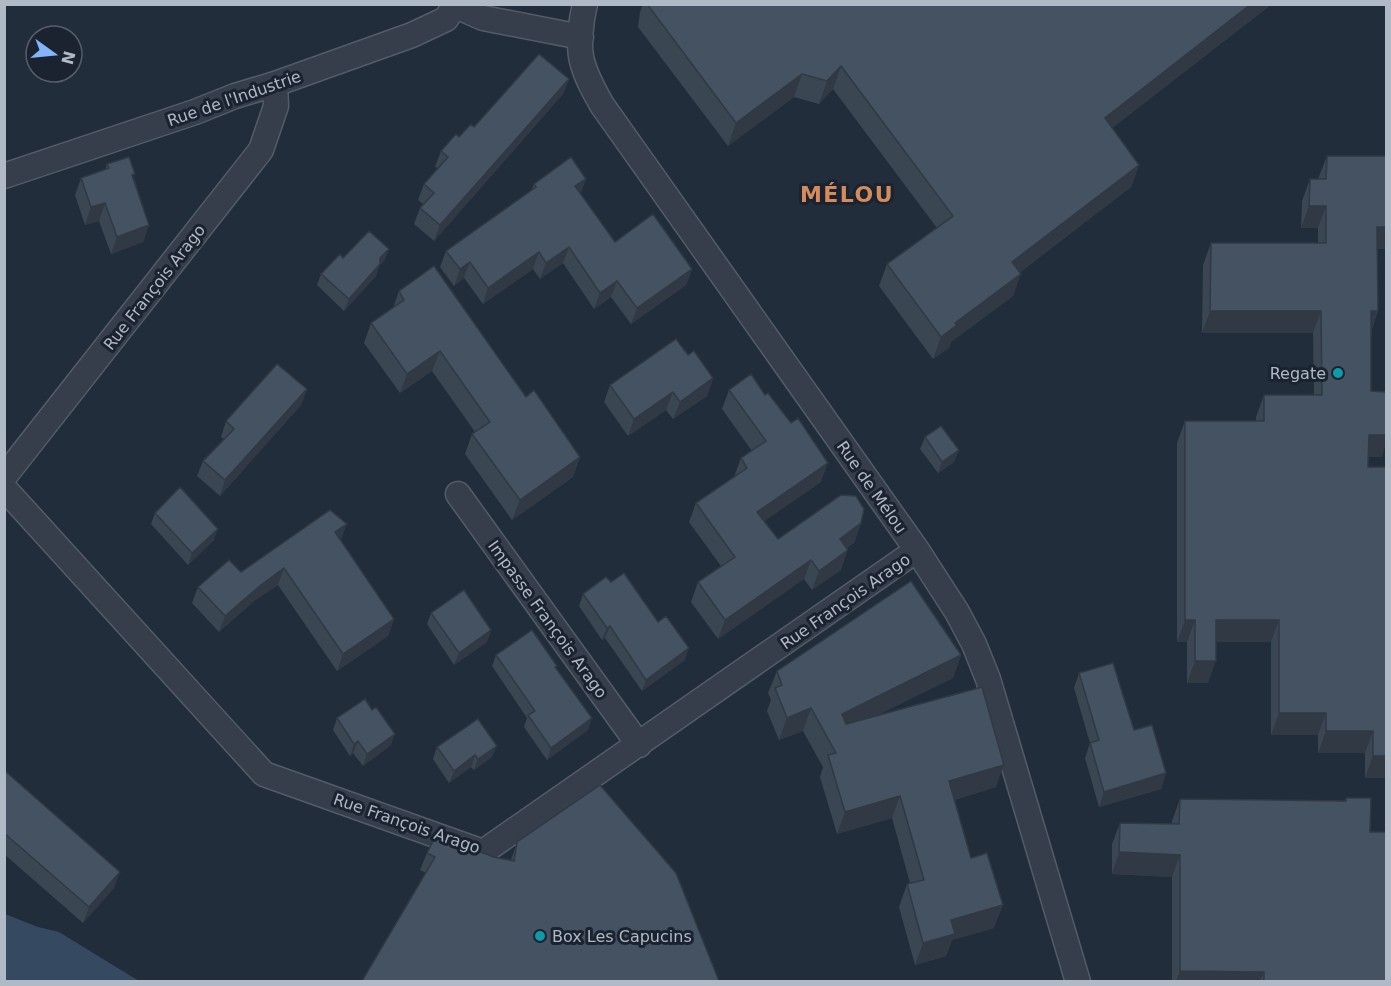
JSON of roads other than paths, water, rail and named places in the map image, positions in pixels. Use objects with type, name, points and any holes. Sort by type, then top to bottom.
[{"type":"street","points":[[581,38],[585,4]]},
{"type":"street","name":"Rue de l'Industrie","points":[[4,176],[195,112],[412,35],[446,20],[456,5],[483,18],[514,15],[581,38]]},
{"type":"street","name":"Rue de Mélou","points":[[581,38],[582,60],[590,83],[602,105],[917,550],[957,612],[974,644],[988,679],[1078,981]]},
{"type":"street","name":"Rue François Arago","points":[[4,477],[261,150],[276,106],[275,84]]},
{"type":"street","name":"Rue François Arago","points":[[4,488],[264,774],[483,852],[917,550]]},
{"type":"street","name":"Impasse François Arago","points":[[458,494],[639,745]]},
{"type":"water","points":[[5,914],[38,927],[59,932],[139,981],[5,981]]},
{"type":"place","name":"Regate","points":[[1338,373]]},
{"type":"place","name":"Box Les Capucins","points":[[540,936]]},
{"type":"district","name":"MÉLOU","points":[[847,194]]}]
